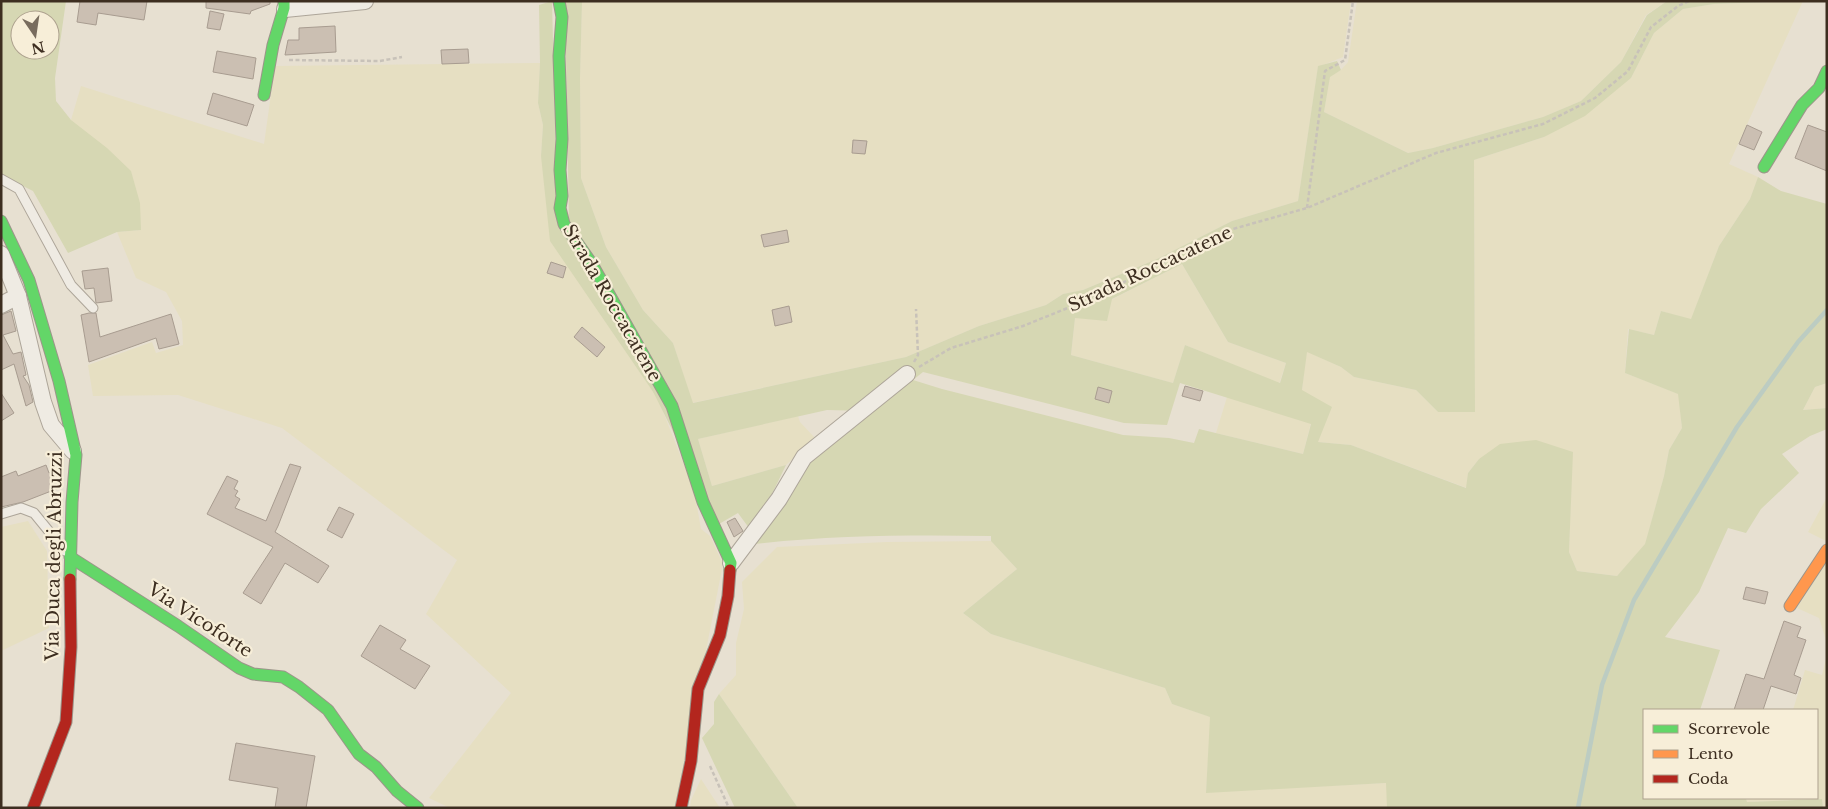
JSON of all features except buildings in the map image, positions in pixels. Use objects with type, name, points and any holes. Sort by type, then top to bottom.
[{"type":"street","points":[[264,94],[269,60],[284,5],[365,1]]},
{"type":"street","name":"Strada Roccacatene","points":[[559,1],[562,17],[558,56],[562,139],[560,170],[562,196],[560,208],[564,224],[592,264],[672,406],[703,502],[731,563],[728,596],[720,636],[698,689],[691,761],[681,808]]},
{"type":"street","points":[[1764,167],[1802,105],[1818,88],[1827,71]]},
{"type":"street","name":"Via Duca degli Abruzzi","points":[[1,221],[29,280],[59,381],[76,455],[72,502],[70,557],[71,647],[66,722],[33,808]]},
{"type":"street","points":[[1,254],[18,296],[48,417],[51,425],[76,455]]},
{"type":"street","points":[[1,305],[18,296]]},
{"type":"street","points":[[731,563],[779,499],[804,457],[907,374]]},
{"type":"street","points":[[1790,606],[1827,550]]},
{"type":"street","name":"Via Vicoforte","points":[[70,557],[178,626],[239,668],[253,674],[283,677],[299,687],[328,710],[359,754],[376,767],[397,791],[418,808]]},
{"type":"lane","points":[[1,179],[19,189],[71,285],[92,308]]},
{"type":"lane","points":[[1,514],[20,508],[34,513],[70,557]]},
{"type":"path","points":[[1307,208],[1325,72],[1345,60],[1353,1]]},
{"type":"path","name":"Strada Roccacatene","points":[[907,374],[951,348],[1023,326],[1090,300],[1226,232],[1307,208],[1436,153],[1543,124],[1595,98],[1628,71],[1651,27],[1678,6],[1689,1]]},
{"type":"path","points":[[269,60],[380,61],[402,57]]},
{"type":"path","points":[[907,374],[918,355],[916,309]]},
{"type":"path","points":[[710,766],[729,808]]},
{"type":"shaded area","points":[[582,1],[1351,1],[1343,57],[1318,67],[1298,201],[1232,221],[1157,259],[1083,290],[1063,294],[1046,305],[979,326],[906,357],[692,403],[673,343],[643,310],[606,247],[581,178],[580,79]]},
{"type":"shaded area","points":[[1357,1],[1667,1],[1646,15],[1621,62],[1581,101],[1543,117],[1433,148],[1408,153],[1324,112],[1330,76],[1341,70],[1348,62]]},
{"type":"shaded area","points":[[1803,1],[1729,164],[1758,177],[1750,199],[1719,246],[1691,320],[1661,311],[1654,335],[1628,329],[1625,373],[1679,394],[1682,428],[1669,450],[1664,476],[1645,545],[1617,576],[1577,571],[1569,552],[1572,452],[1479,459],[1468,473],[1467,488],[1351,445],[1318,442],[1302,391],[1306,351],[1341,367],[1354,377],[1416,390],[1438,412],[1475,412],[1474,160],[1544,137],[1631,78],[1654,33],[1683,9],[1714,4]]},
{"type":"shaded area","points":[[540,63],[538,103],[543,125],[541,156],[658,399],[694,490],[701,529],[710,536],[723,564],[675,808],[450,808],[429,798],[511,693],[426,614],[457,560],[282,428],[178,395],[93,396],[88,365],[152,342],[156,353],[183,345],[182,321],[166,292],[136,278],[117,232],[141,230],[71,120],[81,86],[264,144],[275,66]]},
{"type":"shaded area","points":[[1182,264],[1228,342],[1286,363],[1279,384],[1185,345],[1173,383],[1071,355],[1075,318]]},
{"type":"shaded area","points":[[1827,383],[1827,408],[1803,410],[1815,387]]},
{"type":"shaded area","points":[[1227,397],[1311,423],[1303,454],[1216,433]]},
{"type":"shaded area","points":[[798,416],[800,422],[815,438],[786,465],[712,486],[698,439]]},
{"type":"shaded area","points":[[1827,497],[1827,540],[1826,541],[1808,532]]},
{"type":"shaded area","points":[[28,521],[47,551],[49,628],[1,651],[1,527]]},
{"type":"shaded area","points":[[991,541],[1017,569],[963,613],[991,634],[1165,688],[1172,704],[1211,717],[1206,792],[1387,783],[1387,808],[798,808],[719,694],[736,675],[736,643],[744,609],[742,582],[777,547],[887,542]]},
{"type":"shaded area","points":[[1827,561],[1827,643],[1819,618],[1797,608]]},
{"type":"shaded area","points":[[1827,655],[1827,808],[1823,808],[1822,799],[1747,802],[1746,799],[1818,799],[1818,709],[1793,709],[1805,670],[1822,675]]},
{"type":"shaded area","points":[[701,779],[720,808],[690,808],[691,800]]},
{"type":"green space","points":[[1,1],[66,1],[60,43],[60,10],[10,10],[10,60],[58,60],[55,78],[56,101],[71,120],[107,148],[131,171],[140,203],[141,230],[117,232],[68,253],[33,191],[1,175]]},
{"type":"green space","points":[[552,1],[557,208],[658,399],[550,241],[541,156],[543,125],[538,103],[540,63],[539,5]]},
{"type":"green space","points":[[565,1],[582,2],[580,79],[581,178],[606,247],[643,310],[673,343],[693,403],[906,357],[979,326],[1046,305],[1063,294],[1083,290],[1157,259],[1232,221],[1298,201],[1318,66],[1337,61],[1341,70],[1330,77],[1324,112],[1408,153],[1433,148],[1543,117],[1581,101],[1621,62],[1647,15],[1667,1],[1795,1],[1714,4],[1683,9],[1654,33],[1631,78],[1585,116],[1544,137],[1474,160],[1475,412],[1438,412],[1416,390],[1354,377],[1341,367],[1307,352],[1302,390],[1332,407],[1318,442],[1351,445],[1466,488],[1468,473],[1479,459],[1500,444],[1536,440],[1573,452],[1569,552],[1577,571],[1617,576],[1645,544],[1664,476],[1669,450],[1682,428],[1678,394],[1625,373],[1629,329],[1654,335],[1661,311],[1691,319],[1719,246],[1750,199],[1758,177],[1781,191],[1827,204],[1827,383],[1815,387],[1803,410],[1827,408],[1827,429],[1810,436],[1782,454],[1799,473],[1761,509],[1746,533],[1728,528],[1699,592],[1665,637],[1720,650],[1700,709],[1643,709],[1643,799],[1746,799],[1747,802],[1822,799],[1823,808],[1387,808],[1386,783],[1206,793],[1210,717],[1172,704],[1165,688],[991,634],[963,613],[1017,569],[991,541],[991,536],[873,536],[755,544],[807,463],[867,411],[827,410],[698,439],[712,486],[786,465],[773,492],[749,528],[738,513],[719,524],[569,223]],"holes":[[[1182,264],[1228,342],[1286,363],[1280,383],[1185,345],[1173,383],[1071,355],[1075,318],[1107,321],[1112,299]],[[923,372],[1124,423],[1167,425],[1180,383],[1311,424],[1303,454],[1199,429],[1194,443],[1169,438],[1123,435],[913,380]]]},
{"type":"green space","points":[[719,694],[798,808],[735,808],[702,738],[714,724],[714,702]]},
{"type":"waterway","points":[[1578,808],[1602,685],[1634,600],[1737,427],[1798,342],[1827,310]]},
{"type":"traffic: fast","points":[[264,95],[273,45],[284,8],[284,1]]},
{"type":"traffic: fast","points":[[559,1],[562,17],[559,56],[562,139],[560,170],[562,196],[560,208],[564,224],[592,264],[672,406],[703,502],[731,563],[730,570]]},
{"type":"traffic: fast","points":[[1764,167],[1802,105],[1819,88],[1827,71]]},
{"type":"traffic: fast","points":[[1,221],[29,280],[59,381],[76,455],[72,502],[70,579]]},
{"type":"traffic: fast","points":[[70,557],[178,626],[239,668],[253,674],[283,677],[299,687],[328,710],[359,754],[376,767],[397,791],[418,808]]},
{"type":"traffic: slow","points":[[1790,606],[1827,550]]},
{"type":"traffic: jam","points":[[681,808],[691,761],[698,689],[720,635],[728,596],[730,570]]},
{"type":"traffic: jam","points":[[33,808],[66,722],[71,647],[70,579]]}]
